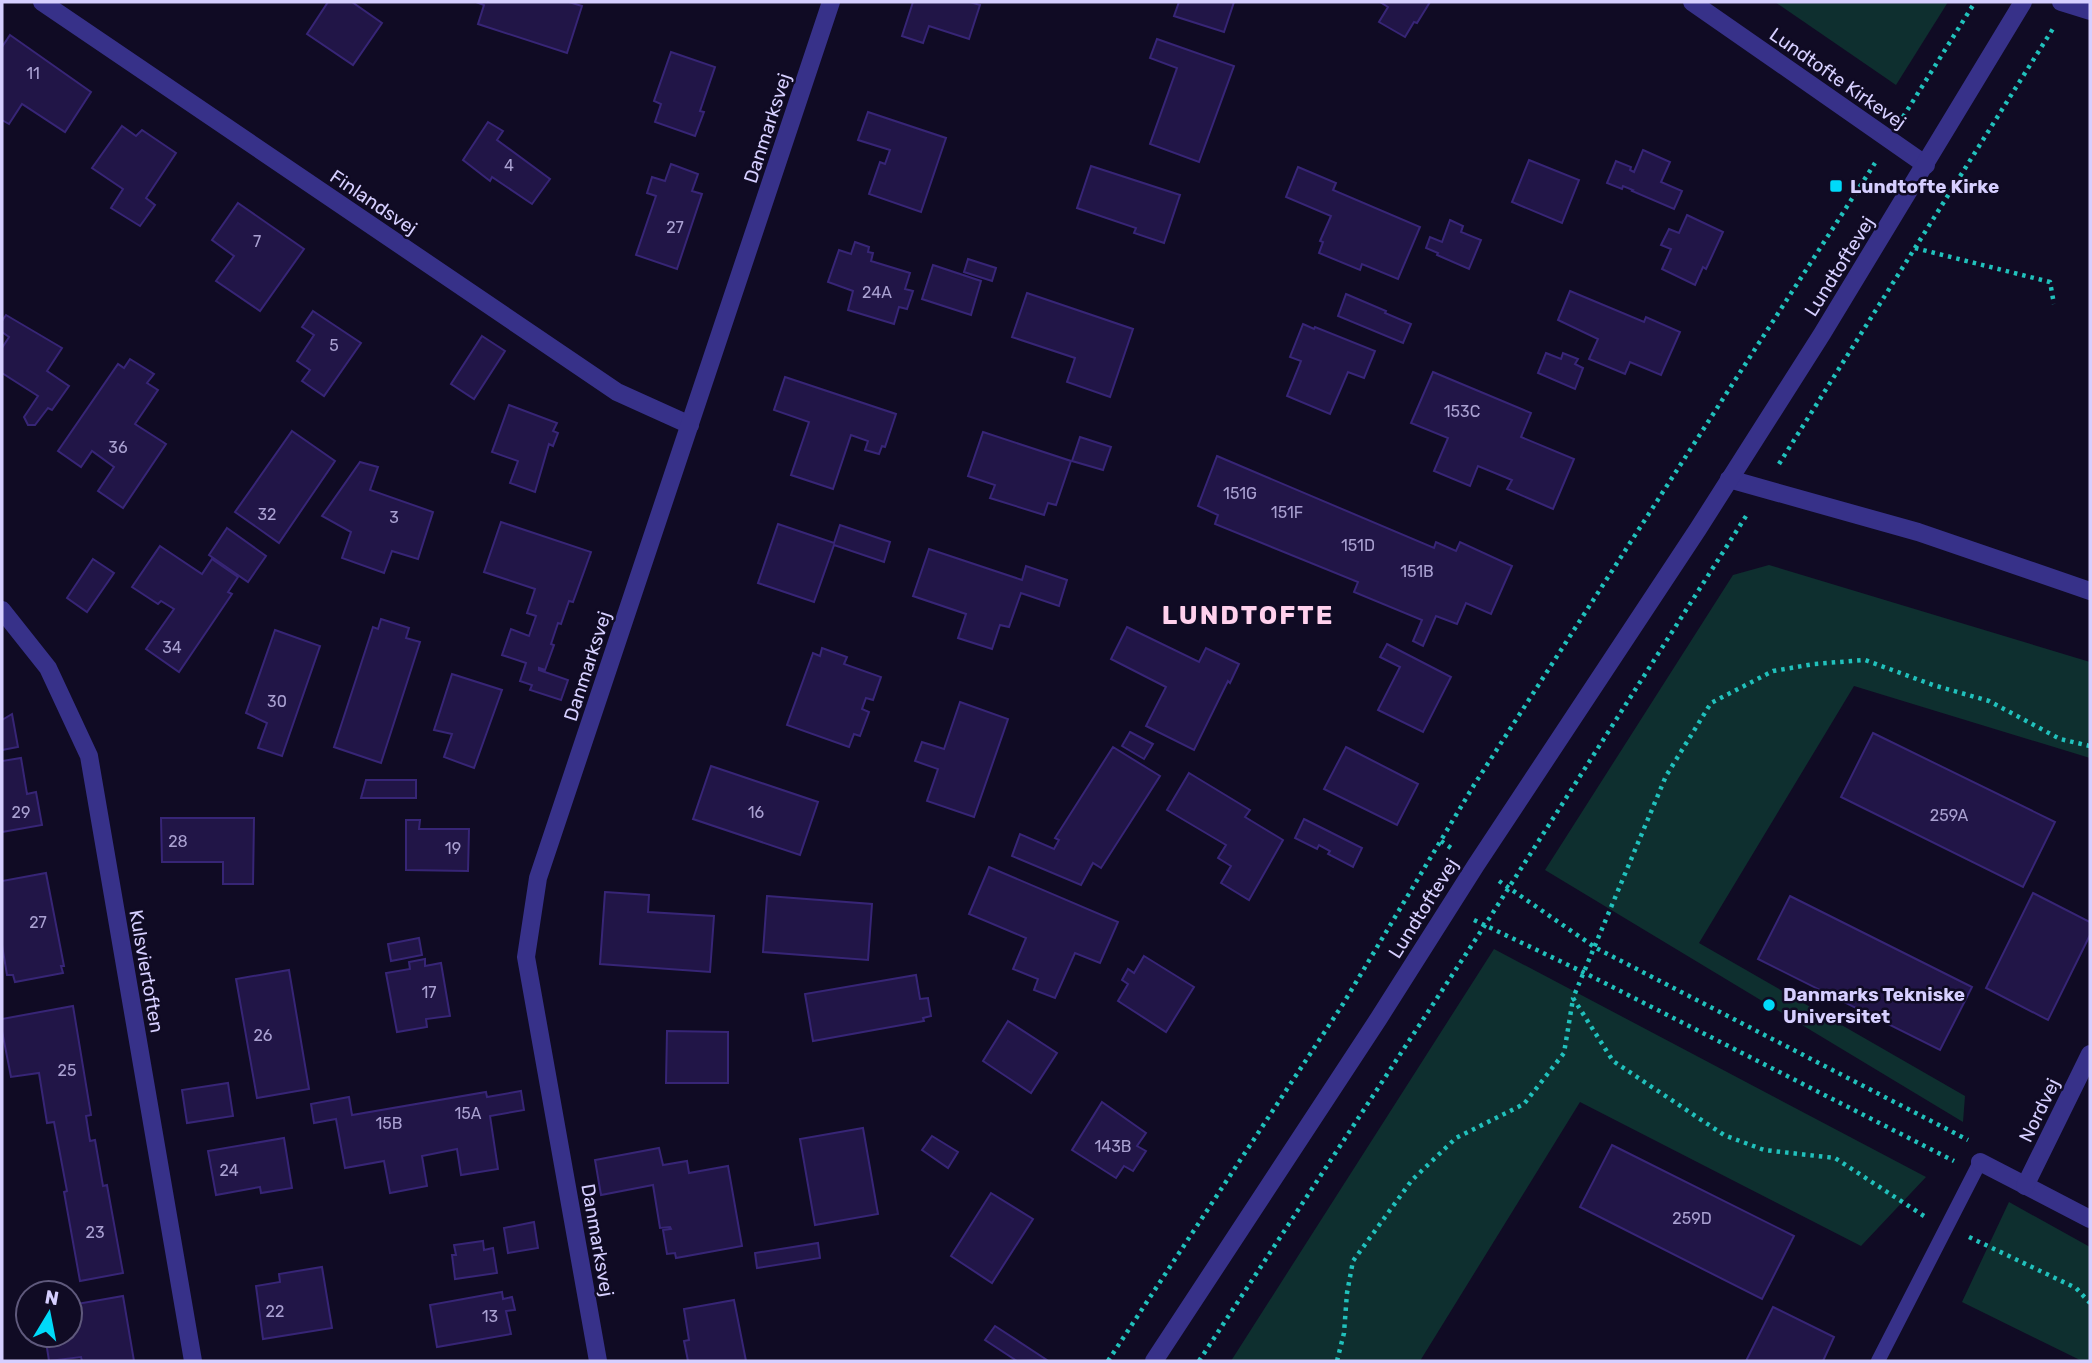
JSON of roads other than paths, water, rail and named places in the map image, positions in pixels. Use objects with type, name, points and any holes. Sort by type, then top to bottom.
[{"type":"street","name":"Finlandsvej","points":[[42,2],[617,392],[690,425]]},
{"type":"street","name":"Danmarksvej","points":[[598,1361],[526,957],[538,878],[831,2]]},
{"type":"street","name":"Lundtofte Kirkevej","points":[[1692,2],[1926,165]]},
{"type":"street","name":"Lundtoftevej","points":[[1154,1361],[1729,479],[1926,165],[2023,2]]},
{"type":"street","points":[[2064,3],[2090,11]]},
{"type":"street","points":[[1729,479],[1918,533],[2090,592]]},
{"type":"street","name":"Kulsviertoften","points":[[2,610],[48,668],[89,756],[192,1361]]},
{"type":"street","name":"Nordvej","points":[[2025,1186],[2090,1054]]},
{"type":"street","points":[[1980,1162],[2090,1219]]},
{"type":"lane","points":[[1878,1361],[1980,1162]]},
{"type":"place","name":"Lundtofte Kirke","points":[[1836,186]]},
{"type":"place","name":"Danmarks Tekniske Universitet","points":[[1769,1005]]},
{"type":"district","name":"LUNDTOFTE","points":[[1248,615]]}]
